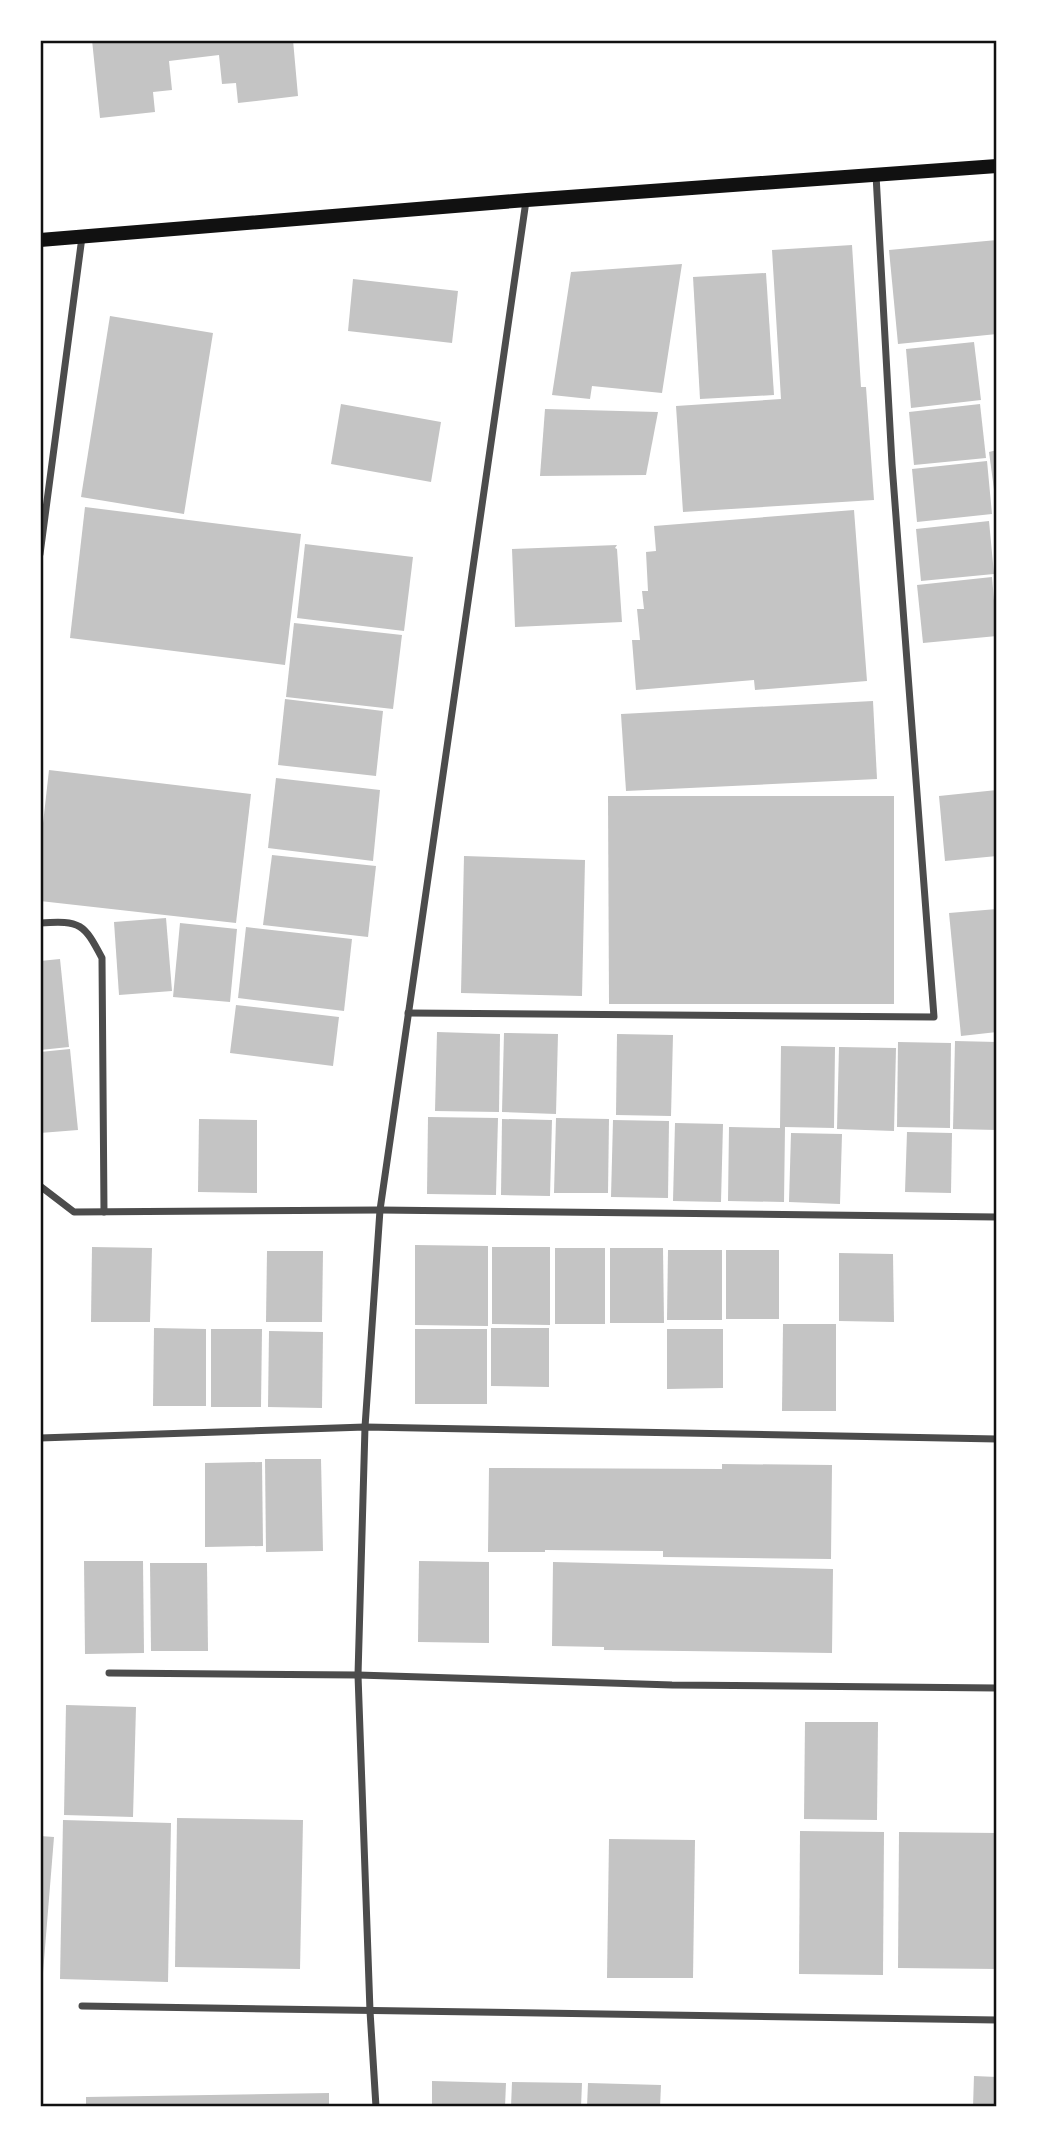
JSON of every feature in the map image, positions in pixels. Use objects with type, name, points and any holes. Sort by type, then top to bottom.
[{"type":"main road","points":[[40,240],[527,200],[997,166]]},
{"type":"street","points":[[408,1013],[934,1017],[892,464],[876,175]]},
{"type":"street","points":[[376,2107],[358,1675],[365,1427],[380,1210],[527,200]]},
{"type":"street","points":[[40,554],[82,236]]},
{"type":"street","points":[[40,923],[67,921],[88,931],[102,958],[104,1212]]},
{"type":"street","points":[[40,1186],[74,1212],[380,1210],[997,1217]]},
{"type":"street","points":[[40,1438],[365,1427],[997,1439]]},
{"type":"street","points":[[109,1673],[358,1675],[671,1685],[997,1688]]},
{"type":"street","points":[[82,2006],[997,2020]]},
{"type":"building","points":[[92,40],[293,40],[298,96],[238,103],[236,83],[222,84],[219,55],[169,61],[172,90],[153,92],[155,112],[100,118]]},
{"type":"building","points":[[997,240],[997,334],[898,344],[889,250]]},
{"type":"building","points":[[852,245],[861,387],[866,387],[874,500],[683,512],[676,406],[781,399],[772,250]]},
{"type":"building","points":[[682,264],[662,393],[592,386],[590,399],[552,395],[571,272]]},
{"type":"building","points":[[766,273],[774,395],[700,399],[693,277]]},
{"type":"building","points":[[353,279],[458,291],[452,343],[348,331]]},
{"type":"building","points":[[110,316],[213,333],[184,514],[81,497]]},
{"type":"building","points":[[974,342],[981,400],[911,408],[906,349]]},
{"type":"building","points":[[341,404],[441,422],[431,482],[331,464]]},
{"type":"building","points":[[980,404],[986,458],[914,465],[909,412]]},
{"type":"building","points":[[545,409],[658,412],[646,475],[540,476]]},
{"type":"building","points":[[997,450],[997,496],[995,497],[989,452]]},
{"type":"building","points":[[987,461],[992,514],[917,522],[912,469]]},
{"type":"building","points":[[85,507],[301,534],[285,665],[70,638]]},
{"type":"building","points":[[854,510],[867,681],[755,690],[754,680],[636,690],[632,640],[640,640],[637,609],[644,609],[642,591],[648,591],[646,552],[656,551],[654,526]]},
{"type":"building","points":[[989,521],[994,574],[921,581],[916,529]]},
{"type":"building","points":[[305,544],[413,557],[404,631],[297,618]]},
{"type":"building","points":[[617,545],[615,548],[622,622],[515,627],[512,549]]},
{"type":"building","points":[[992,577],[997,636],[923,643],[917,585]]},
{"type":"building","points":[[294,623],[402,635],[393,709],[286,697]]},
{"type":"building","points":[[285,699],[383,711],[376,776],[278,765]]},
{"type":"building","points":[[873,701],[877,779],[626,791],[621,714]]},
{"type":"building","points":[[49,770],[251,794],[236,923],[40,901],[40,850]]},
{"type":"building","points":[[276,778],[380,790],[373,861],[268,848]]},
{"type":"building","points":[[997,790],[997,856],[945,861],[939,796]]},
{"type":"building","points":[[608,796],[894,796],[894,1004],[609,1004]]},
{"type":"building","points":[[272,855],[376,866],[368,937],[263,925]]},
{"type":"building","points":[[464,856],[585,860],[582,996],[461,993]]},
{"type":"building","points":[[997,909],[997,1032],[961,1036],[949,913]]},
{"type":"building","points":[[166,918],[172,991],[119,995],[114,922]]},
{"type":"building","points":[[180,923],[237,929],[230,1002],[173,997]]},
{"type":"building","points":[[246,927],[352,939],[344,1011],[238,998]]},
{"type":"building","points":[[60,959],[69,1047],[40,1050],[40,961]]},
{"type":"building","points":[[236,1005],[339,1017],[333,1066],[230,1053]]},
{"type":"building","points":[[437,1032],[500,1034],[499,1112],[435,1111]]},
{"type":"building","points":[[504,1033],[558,1034],[556,1114],[502,1112]]},
{"type":"building","points":[[617,1034],[673,1035],[671,1116],[616,1115]]},
{"type":"building","points":[[955,1041],[997,1042],[997,1130],[953,1129]]},
{"type":"building","points":[[898,1042],[951,1043],[950,1128],[897,1127]]},
{"type":"building","points":[[781,1046],[835,1047],[834,1128],[785,1127],[784,1202],[728,1201],[729,1127],[780,1128]]},
{"type":"building","points":[[839,1047],[896,1048],[894,1131],[837,1129]]},
{"type":"building","points":[[70,1049],[78,1130],[40,1133],[40,1052]]},
{"type":"building","points":[[428,1117],[498,1118],[496,1195],[427,1194]]},
{"type":"building","points":[[556,1118],[609,1119],[608,1193],[554,1193]]},
{"type":"building","points":[[199,1119],[257,1120],[257,1193],[198,1192]]},
{"type":"building","points":[[502,1119],[552,1120],[550,1196],[501,1195]]},
{"type":"building","points":[[613,1120],[669,1121],[668,1198],[611,1197]]},
{"type":"building","points":[[675,1123],[723,1124],[721,1202],[673,1201]]},
{"type":"building","points":[[907,1132],[952,1133],[951,1193],[905,1192]]},
{"type":"building","points":[[791,1133],[842,1134],[840,1204],[789,1202]]},
{"type":"building","points":[[415,1245],[488,1246],[488,1326],[415,1325]]},
{"type":"building","points":[[92,1247],[152,1248],[150,1322],[91,1322]]},
{"type":"building","points":[[492,1247],[550,1247],[550,1325],[492,1324]]},
{"type":"building","points":[[555,1248],[605,1248],[605,1324],[555,1324]]},
{"type":"building","points":[[610,1248],[663,1248],[664,1323],[610,1323]]},
{"type":"building","points":[[668,1250],[722,1250],[722,1320],[667,1320]]},
{"type":"building","points":[[726,1250],[779,1250],[779,1319],[726,1319]]},
{"type":"building","points":[[267,1251],[323,1251],[322,1322],[266,1322]]},
{"type":"building","points":[[839,1253],[893,1254],[894,1322],[839,1321]]},
{"type":"building","points":[[783,1324],[836,1324],[836,1411],[782,1411]]},
{"type":"building","points":[[154,1328],[206,1329],[206,1406],[153,1406]]},
{"type":"building","points":[[491,1328],[549,1328],[549,1387],[491,1386]]},
{"type":"building","points":[[211,1329],[262,1329],[261,1407],[211,1407]]},
{"type":"building","points":[[415,1329],[487,1329],[487,1404],[415,1404]]},
{"type":"building","points":[[667,1329],[723,1329],[723,1388],[667,1389]]},
{"type":"building","points":[[269,1331],[323,1332],[322,1408],[268,1407]]},
{"type":"building","points":[[265,1459],[321,1459],[323,1551],[266,1552]]},
{"type":"building","points":[[262,1462],[263,1546],[205,1547],[205,1463]]},
{"type":"building","points":[[722,1464],[832,1465],[831,1559],[663,1557],[663,1551],[488,1552],[489,1468],[722,1469]]},
{"type":"building","points":[[84,1561],[143,1561],[144,1653],[85,1654]]},
{"type":"building","points":[[419,1561],[489,1562],[489,1643],[418,1642]]},
{"type":"building","points":[[553,1562],[833,1569],[832,1653],[604,1650],[604,1647],[552,1646]]},
{"type":"building","points":[[150,1563],[207,1563],[208,1651],[151,1651]]},
{"type":"building","points":[[66,1705],[136,1707],[133,1817],[64,1815]]},
{"type":"building","points":[[805,1722],[878,1722],[877,1820],[804,1819]]},
{"type":"building","points":[[177,1818],[303,1820],[300,1969],[175,1967]]},
{"type":"building","points":[[63,1820],[171,1823],[168,1982],[60,1979]]},
{"type":"building","points":[[800,1831],[884,1832],[883,1975],[799,1974]]},
{"type":"building","points":[[899,1832],[997,1833],[997,1969],[898,1968]]},
{"type":"building","points":[[40,1836],[54,1837],[42,1985],[40,1985]]},
{"type":"building","points":[[609,1839],[695,1840],[693,1978],[607,1978]]},
{"type":"building","points":[[974,2076],[997,2077],[997,2107],[973,2107]]},
{"type":"building","points":[[432,2081],[506,2083],[505,2107],[432,2107]]},
{"type":"building","points":[[512,2082],[582,2083],[581,2107],[511,2107]]},
{"type":"building","points":[[588,2083],[661,2085],[660,2107],[587,2107]]},
{"type":"building","points":[[329,2093],[329,2107],[86,2107],[86,2097]]}]
